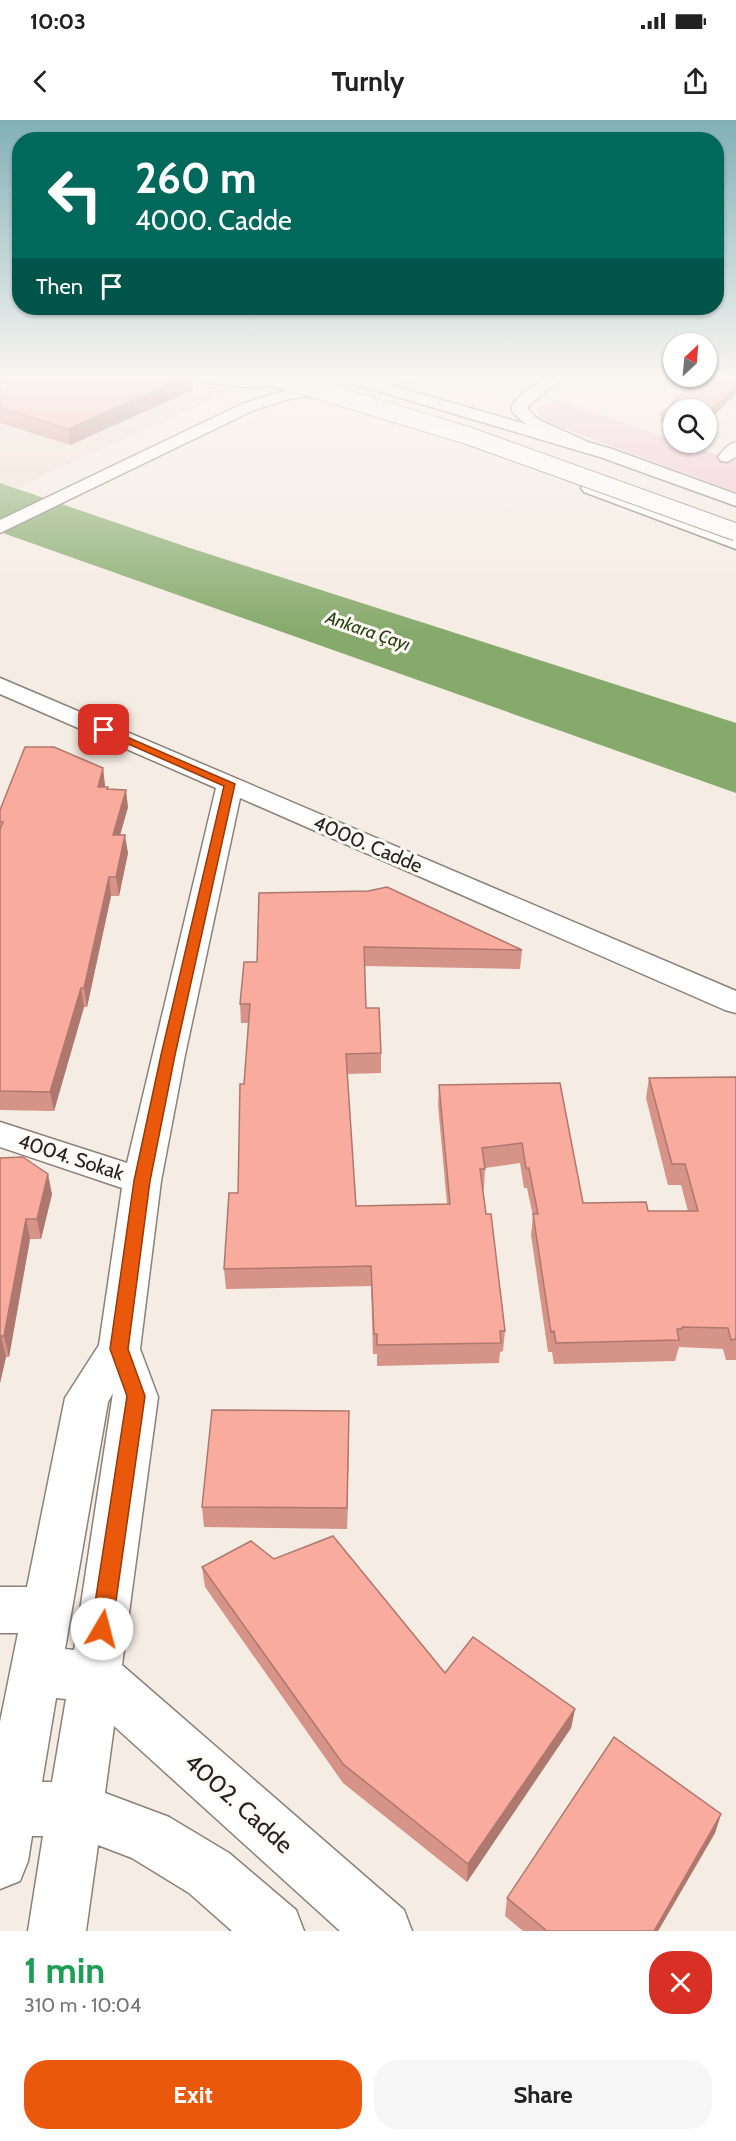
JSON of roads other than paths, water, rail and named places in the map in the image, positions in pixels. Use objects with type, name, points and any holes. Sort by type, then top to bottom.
[{"type":"main road","points":[[0,508],[98,462]]},
{"type":"main road","points":[[0,527],[136,462]]},
{"type":"main road","points":[[518,462],[736,543]]},
{"type":"main road","points":[[540,462],[736,532]]},
{"type":"main road","points":[[585,462],[736,513]]},
{"type":"main road","points":[[626,462],[736,501]]},
{"type":"main road","name":"4000. Cadde","points":[[0,685],[736,1002]]},
{"type":"main road","points":[[0,1861],[87,1398],[119,1349],[142,1181],[168,1055],[230,784]]},
{"type":"main road","name":"4004. Sokak","points":[[0,1134],[142,1181]]},
{"type":"main road","points":[[57,1931],[136,1396],[119,1349]]},
{"type":"main road","points":[[0,1610],[46,1610]]},
{"type":"main road","points":[[35,1673],[95,1675]]},
{"type":"main road","name":"4002. Cadde","points":[[95,1675],[383,1931]]},
{"type":"main road","points":[[9,1809],[75,1809],[149,1837],[209,1873],[275,1931]]},
{"type":"water","name":"Ankara Çayı","points":[[0,483],[190,548],[736,723],[736,793],[0,532]]}]
